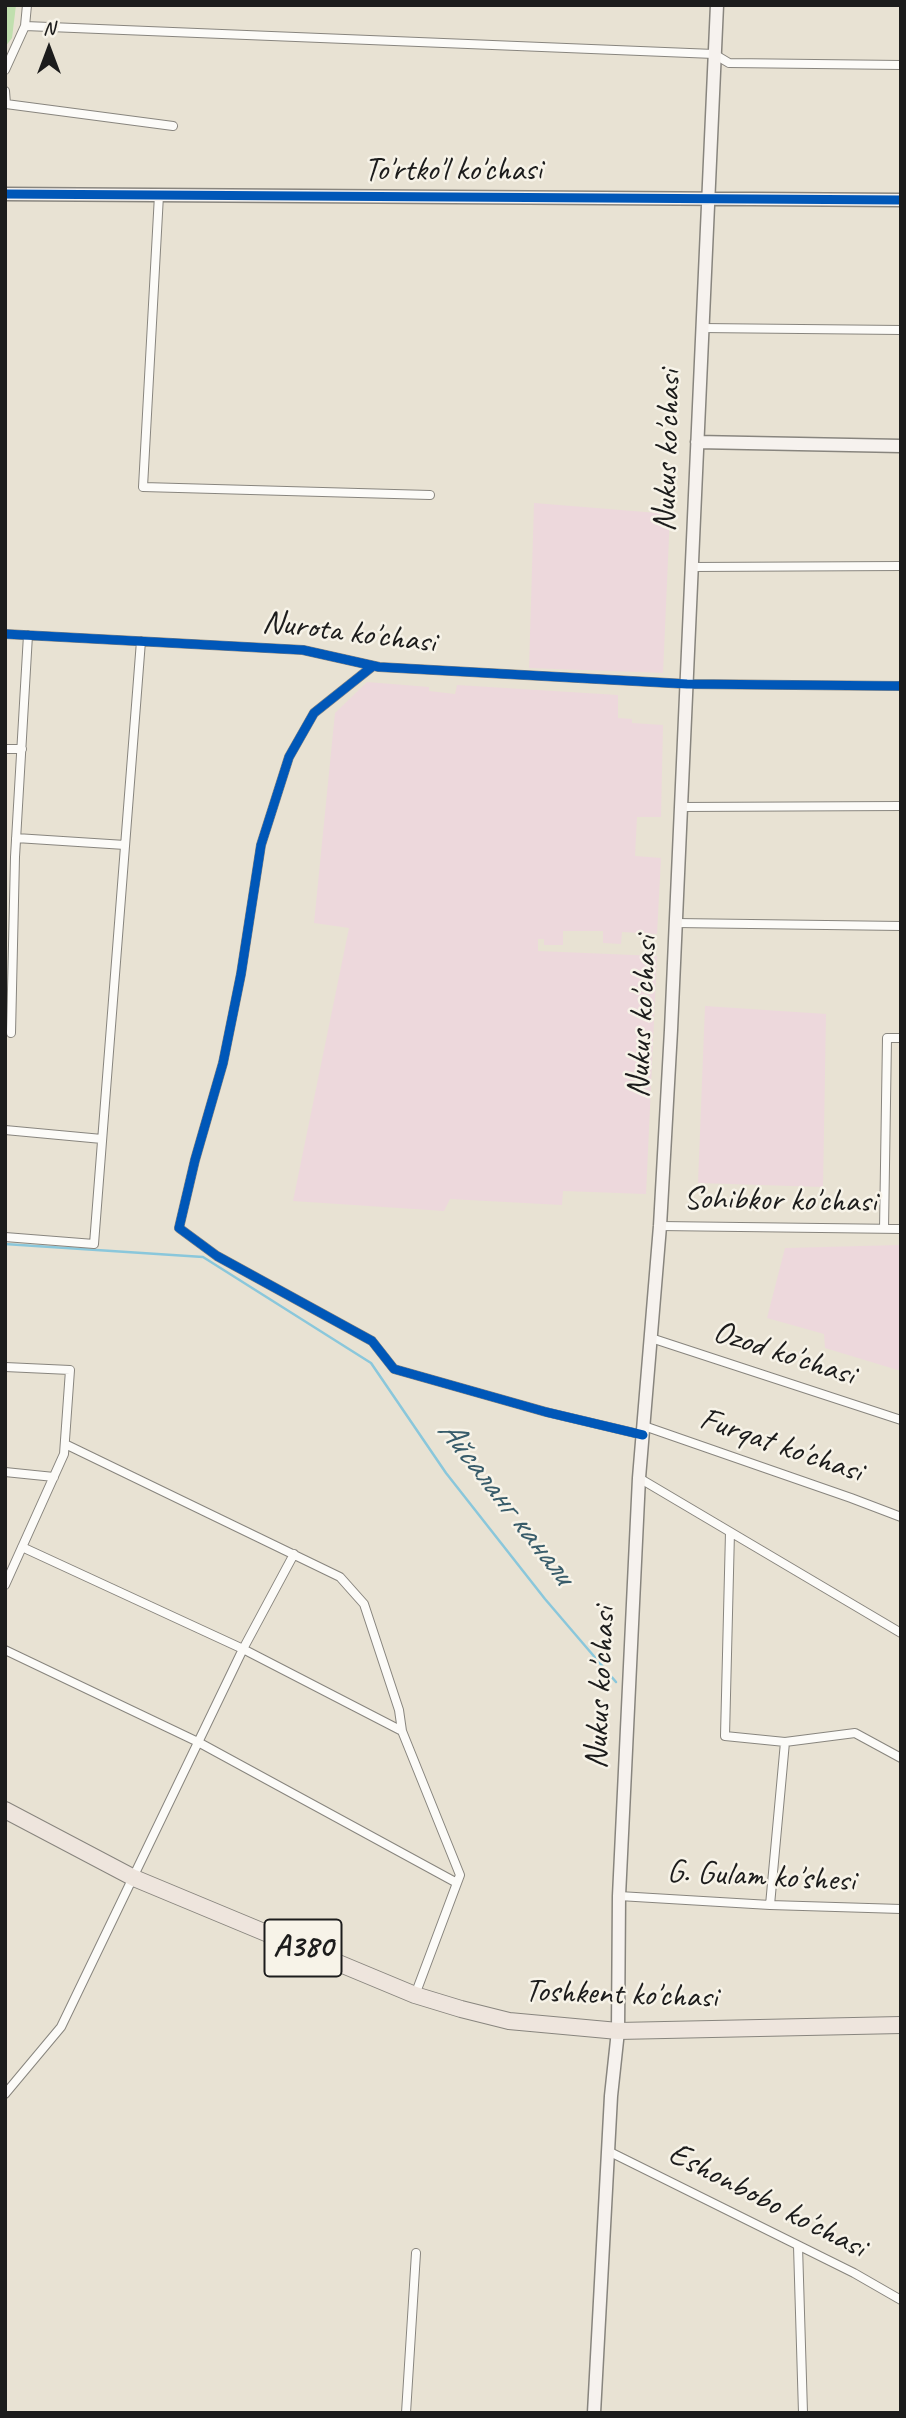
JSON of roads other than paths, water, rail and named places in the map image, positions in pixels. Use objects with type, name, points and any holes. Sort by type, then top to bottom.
[{"type":"highway","name":"Toshkent ko'chasi","points":[[5,1810],[134,1878],[415,1995],[509,2021],[618,2031],[901,2025]]},
{"type":"main road","name":"Nukus ko'chasi","points":[[594,2413],[608,2151],[618,2031],[619,1896],[639,1478],[660,1226],[676,923],[717,5]]},
{"type":"main road","name":"To'rtko'l ko'chasi","points":[[5,194],[901,200]]},
{"type":"main road","points":[[696,442],[901,446]]},
{"type":"street","points":[[5,70],[25,26],[26,5]]},
{"type":"street","points":[[25,26],[714,54],[729,62],[901,65]]},
{"type":"street","points":[[5,91],[6,104],[173,127]]},
{"type":"street","points":[[159,195],[143,487],[430,495]]},
{"type":"street","points":[[701,328],[901,330]]},
{"type":"street","points":[[692,567],[901,566]]},
{"type":"street","name":"Nurota ko'chasi","points":[[5,634],[303,650],[373,666],[687,684],[901,686]]},
{"type":"street","points":[[11,1033],[9,962],[28,635]]},
{"type":"street","points":[[5,1237],[94,1244],[141,641]]},
{"type":"street","name":"Furqat ko'chasi","points":[[373,666],[314,713],[289,757],[261,845],[241,974],[223,1063],[179,1228],[217,1256],[372,1341],[394,1369],[546,1412],[643,1431],[851,1498],[901,1517]]},
{"type":"street","points":[[5,749],[22,749]]},
{"type":"street","points":[[681,807],[901,806]]},
{"type":"street","points":[[16,838],[125,845]]},
{"type":"street","points":[[5,857],[15,857]]},
{"type":"street","points":[[676,923],[901,926]]},
{"type":"street","points":[[884,1229],[887,1038],[901,1038]]},
{"type":"street","points":[[5,1130],[102,1139]]},
{"type":"street","name":"Sohibkor ko'chasi","points":[[660,1226],[901,1229]]},
{"type":"street","name":"Ozod ko'chasi","points":[[651,1338],[901,1420]]},
{"type":"street","points":[[5,1367],[70,1370],[64,1454],[5,1585]]},
{"type":"street","points":[[65,1444],[340,1577],[364,1604],[400,1710],[402,1731],[460,1875],[415,1995]]},
{"type":"street","points":[[5,1472],[54,1477]]},
{"type":"street","points":[[639,1478],[901,1633]]},
{"type":"street","points":[[730,1532],[724,1736],[785,1742],[855,1733],[901,1758]]},
{"type":"street","points":[[22,1547],[243,1649],[402,1731]]},
{"type":"street","points":[[5,2094],[61,2028],[243,1649],[293,1554]]},
{"type":"street","points":[[5,1650],[198,1742],[457,1883]]},
{"type":"street","points":[[770,1905],[785,1742]]},
{"type":"street","name":"G. Gulam ko'shesi","points":[[619,1896],[901,1909]]},
{"type":"street","name":"Eshonbobo ko'chasi","points":[[608,2151],[854,2273],[901,2300]]},
{"type":"street","points":[[798,2246],[803,2413]]},
{"type":"street","points":[[406,2413],[416,2253]]},
{"type":"waterway","name":"Айсаланг канали","points":[[5,1244],[203,1257],[371,1363],[446,1473],[545,1599],[616,1682]]}]
